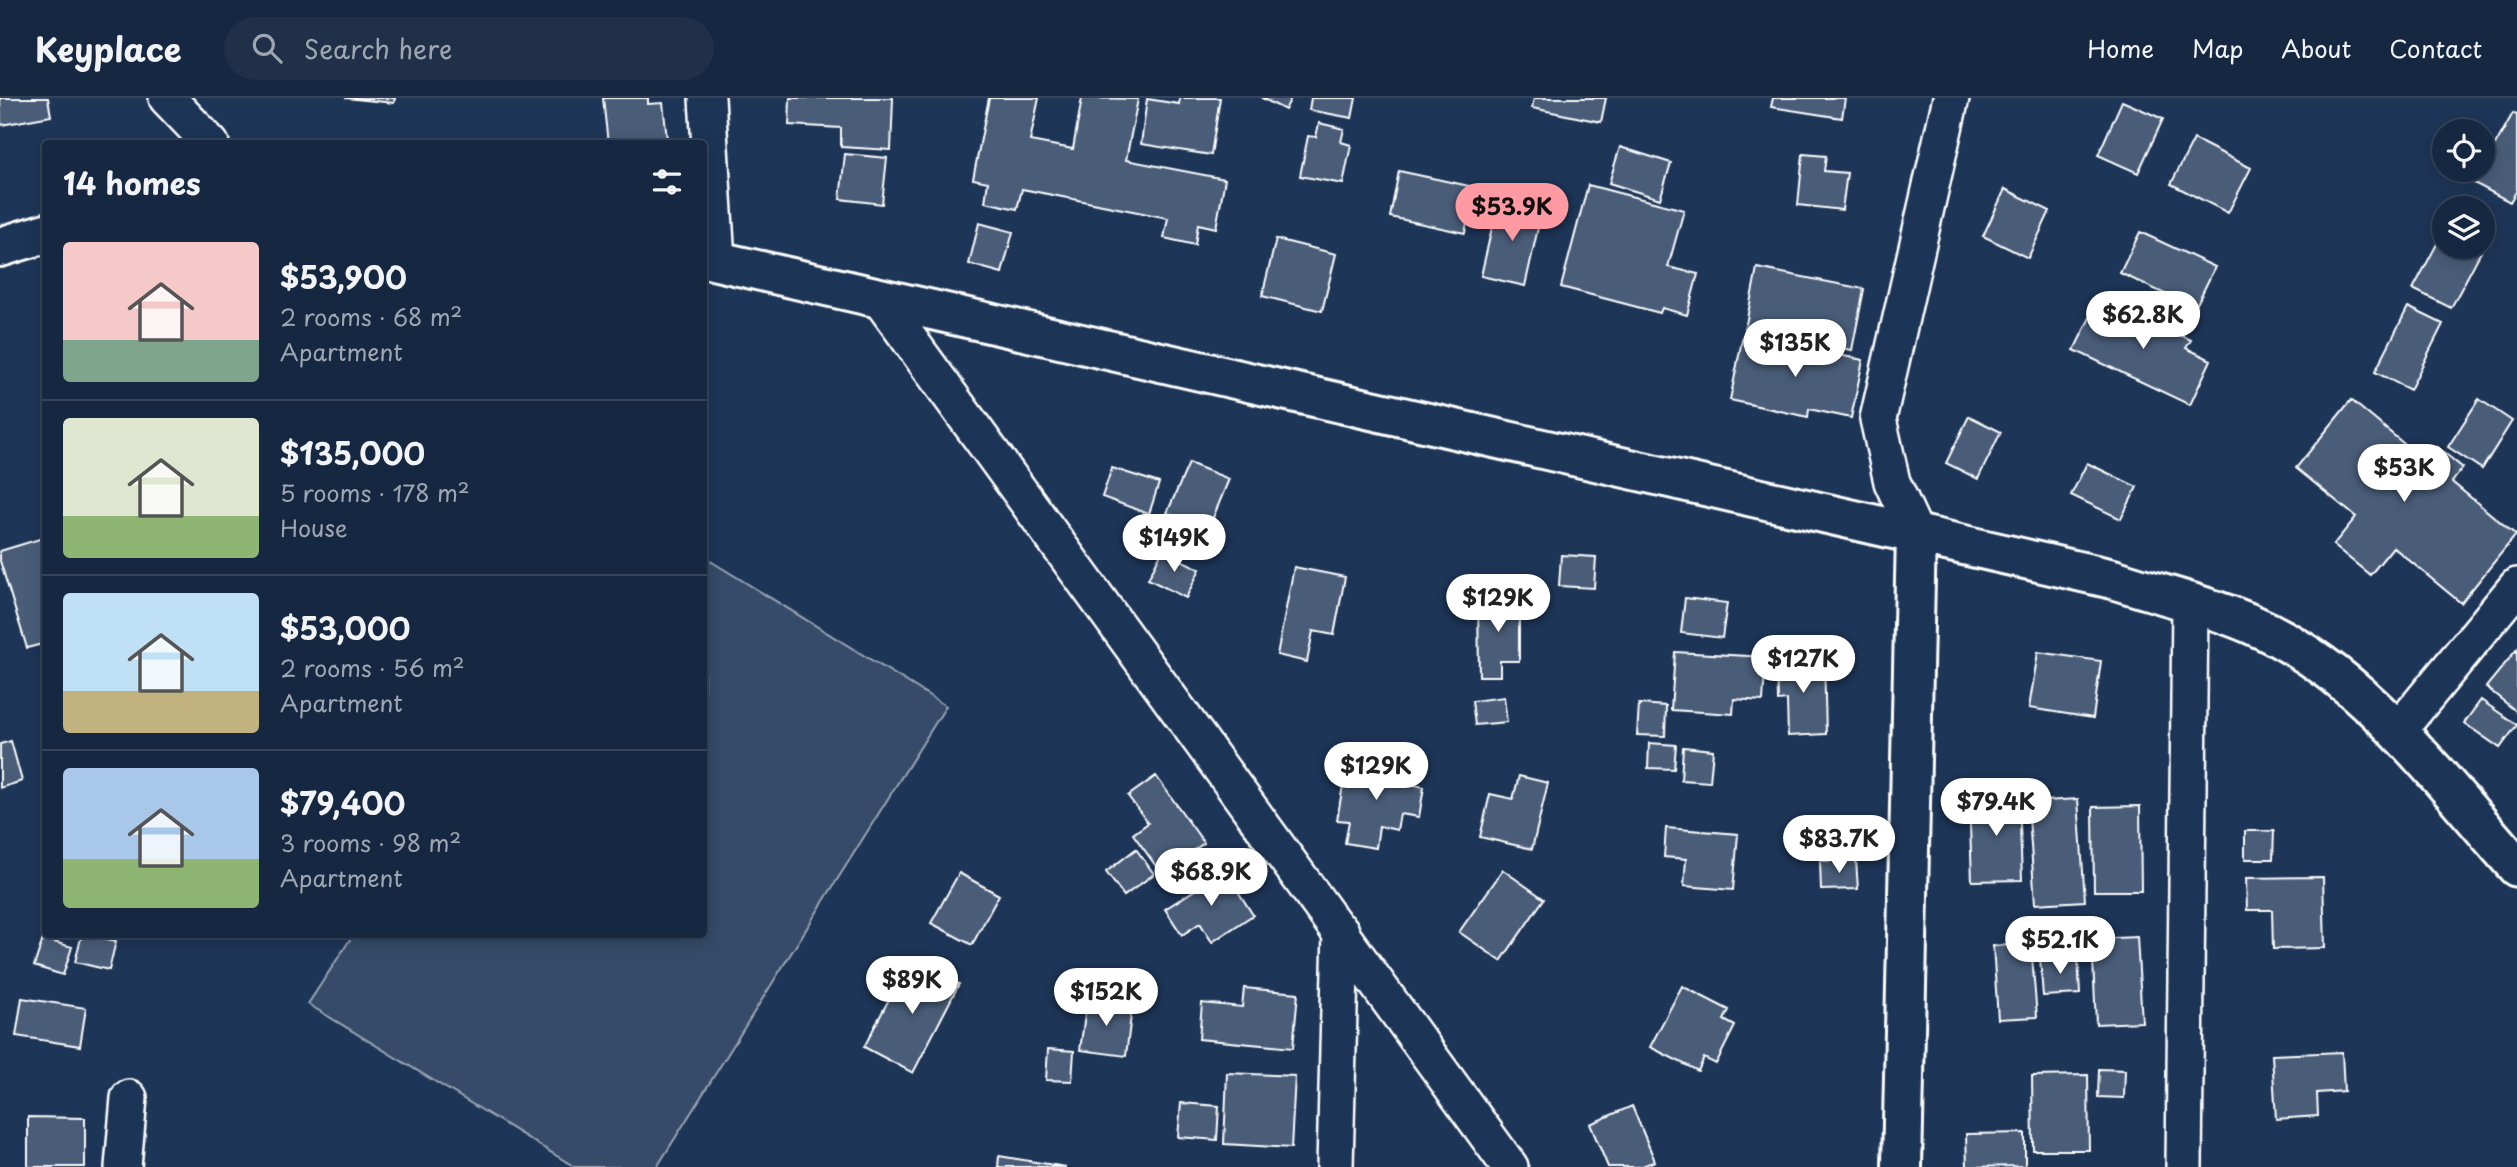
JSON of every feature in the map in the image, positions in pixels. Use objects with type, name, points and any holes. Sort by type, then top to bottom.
[{"type":"highway","points":[[0,247],[42,234]]},
{"type":"highway","points":[[710,260],[2113,579],[2251,624],[2320,663],[2375,707],[2517,867]]},
{"type":"highway","points":[[1902,1167],[1916,534]]},
{"type":"street","points":[[167,98],[207,140]]},
{"type":"street","points":[[707,98],[710,260]]},
{"type":"street","points":[[1916,534],[1892,481],[1878,419],[1951,98]]},
{"type":"street","points":[[880,299],[1510,1167]]},
{"type":"street","points":[[2397,732],[2517,586]]},
{"type":"street","points":[[2184,1167],[2190,604]]},
{"type":"street","points":[[1335,1167],[1340,931]]},
{"type":"street","points":[[122,1167],[129,1098]]},
{"type":"shaded area","points":[[707,559],[946,706],[657,1167],[575,1167],[308,1004],[351,938],[707,938]]},
{"type":"building","points":[[0,98],[48,98],[51,116],[1,125]]},
{"type":"building","points":[[345,98],[395,98],[394,103]]},
{"type":"building","points":[[603,98],[648,98],[648,104],[663,103],[667,139],[608,140]]},
{"type":"building","points":[[790,98],[893,98],[891,150],[841,147],[841,128],[789,125]]},
{"type":"building","points":[[989,98],[1039,98],[1030,141],[1073,149],[1082,98],[1138,99],[1126,160],[1225,179],[1216,228],[1198,224],[1195,245],[1164,238],[1168,218],[1022,189],[1017,209],[985,202],[988,182],[973,179]]},
{"type":"building","points":[[1180,98],[1220,98],[1211,155],[1141,144],[1147,99],[1179,104]]},
{"type":"building","points":[[1262,98],[1291,98],[1285,110]]},
{"type":"building","points":[[1311,98],[1356,98],[1352,118],[1309,110]]},
{"type":"building","points":[[1534,98],[1606,98],[1601,122],[1532,108]]},
{"type":"building","points":[[1773,98],[1845,98],[1842,118],[1771,107]]},
{"type":"building","points":[[2122,101],[2163,119],[2138,173],[2098,155]]},
{"type":"building","points":[[2513,113],[2517,115],[2517,190],[2510,202],[2474,183],[2495,182],[2495,145]]},
{"type":"building","points":[[1319,123],[1344,129],[1341,142],[1351,145],[1343,184],[1300,176],[1308,136],[1316,137]]},
{"type":"building","points":[[2194,139],[2251,168],[2228,213],[2171,184]]},
{"type":"building","points":[[1620,147],[1671,163],[1660,199],[1609,183]]},
{"type":"building","points":[[845,154],[887,158],[882,204],[840,199]]},
{"type":"building","points":[[1803,154],[1826,156],[1824,171],[1847,173],[1842,210],[1798,205]]},
{"type":"building","points":[[1399,171],[1474,187],[1465,233],[1390,217]]},
{"type":"building","points":[[1588,185],[1684,210],[1668,267],[1698,274],[1687,315],[1662,308],[1660,313],[1561,287]]},
{"type":"building","points":[[2005,189],[2050,211],[2028,258],[1983,236]]},
{"type":"building","points":[[1498,201],[1542,210],[1525,286],[1481,276]]},
{"type":"building","points":[[979,223],[1013,232],[1002,273],[969,264]]},
{"type":"building","points":[[2140,232],[2215,267],[2195,308],[2120,273]]},
{"type":"building","points":[[1276,239],[1336,254],[1322,311],[1262,296]]},
{"type":"building","points":[[2432,253],[2432,259],[2477,259],[2451,308],[2413,289]]},
{"type":"building","points":[[1757,268],[1864,289],[1852,350],[1745,329]]},
{"type":"building","points":[[2100,297],[2191,340],[2186,348],[2211,360],[2190,405],[2074,350]]},
{"type":"building","points":[[2408,307],[2443,324],[2410,390],[2375,372]]},
{"type":"building","points":[[1743,335],[1863,360],[1851,418],[1809,409],[1808,417],[1730,400]]},
{"type":"building","points":[[2479,399],[2512,421],[2482,469],[2448,447]]},
{"type":"building","points":[[2351,400],[2426,462],[2437,447],[2463,468],[2452,482],[2516,535],[2461,603],[2393,547],[2370,575],[2333,545],[2356,517],[2296,468]]},
{"type":"building","points":[[1969,416],[2001,432],[1978,479],[1946,463]]},
{"type":"building","points":[[1189,463],[1229,479],[1208,530],[1167,513]]},
{"type":"building","points":[[2087,463],[2137,487],[2121,519],[2071,495]]},
{"type":"building","points":[[1112,468],[1159,483],[1149,514],[1102,497]]},
{"type":"building","points":[[42,538],[42,644],[27,648],[0,561],[0,551]]},
{"type":"building","points":[[1162,551],[1200,569],[1186,598],[1148,579]]},
{"type":"building","points":[[1561,555],[1596,557],[1594,588],[1559,586]]},
{"type":"building","points":[[1294,567],[1345,577],[1334,635],[1313,631],[1307,662],[1277,655]]},
{"type":"building","points":[[1685,598],[1727,603],[1722,638],[1681,633]]},
{"type":"building","points":[[1478,599],[1519,599],[1519,661],[1500,661],[1500,676],[1479,676]]},
{"type":"building","points":[[2517,649],[2517,712],[2486,687]]},
{"type":"building","points":[[1675,652],[1766,657],[1763,701],[1734,699],[1733,714],[1671,710]]},
{"type":"building","points":[[2038,652],[2101,661],[2093,718],[2029,708]]},
{"type":"building","points":[[1824,657],[1826,734],[1788,736],[1787,700],[1778,701],[1777,659]]},
{"type":"building","points":[[1504,697],[1507,722],[1475,725],[1472,701]]},
{"type":"building","points":[[2481,700],[2517,725],[2500,748],[2464,723]]},
{"type":"building","points":[[1639,704],[1666,706],[1665,736],[1637,735]]},
{"type":"building","points":[[11,741],[22,781],[0,788],[0,744]]},
{"type":"building","points":[[1649,743],[1676,745],[1674,769],[1648,768]]},
{"type":"building","points":[[1683,747],[1713,750],[1710,782],[1681,780]]},
{"type":"building","points":[[1347,762],[1407,772],[1405,783],[1424,787],[1419,817],[1400,814],[1397,830],[1379,826],[1376,848],[1345,843],[1349,821],[1337,820]]},
{"type":"building","points":[[1156,776],[1204,843],[1161,873],[1133,834],[1148,823],[1128,796]]},
{"type":"building","points":[[1519,776],[1548,783],[1532,849],[1480,837],[1490,794],[1513,799]]},
{"type":"building","points":[[2019,796],[2022,880],[1972,881],[1969,797]]},
{"type":"building","points":[[2078,799],[2085,901],[2035,904],[2028,802]]},
{"type":"building","points":[[2140,806],[2141,891],[2094,891],[2093,807]]},
{"type":"building","points":[[1666,828],[1738,834],[1733,890],[1684,886],[1686,859],[1664,857]]},
{"type":"building","points":[[2245,831],[2274,831],[2273,859],[2245,859]]},
{"type":"building","points":[[1136,849],[1154,874],[1124,896],[1106,872]]},
{"type":"building","points":[[1856,860],[1858,889],[1821,890],[1820,861]]},
{"type":"building","points":[[1503,870],[1544,899],[1501,961],[1459,932]]},
{"type":"building","points":[[1225,871],[1253,915],[1212,942],[1200,923],[1182,935],[1165,909]]},
{"type":"building","points":[[959,873],[999,895],[972,945],[931,923]]},
{"type":"building","points":[[2323,877],[2325,948],[2273,949],[2272,910],[2247,910],[2246,878]]},
{"type":"building","points":[[2137,937],[2142,1022],[2096,1024],[2092,939]]},
{"type":"building","points":[[81,938],[116,941],[109,970],[75,962]]},
{"type":"building","points":[[43,939],[72,947],[63,975],[34,966]]},
{"type":"building","points":[[2031,944],[2037,1017],[1998,1019],[1993,946]]},
{"type":"building","points":[[2078,956],[2080,994],[2043,996],[2040,958]]},
{"type":"building","points":[[910,959],[959,984],[913,1073],[864,1047]]},
{"type":"building","points":[[1682,986],[1729,1010],[1724,1020],[1735,1026],[1716,1064],[1704,1058],[1698,1071],[1650,1047]]},
{"type":"building","points":[[1244,988],[1298,993],[1293,1048],[1199,1039],[1202,1003],[1242,1007]]},
{"type":"building","points":[[22,998],[86,1008],[80,1046],[16,1036]]},
{"type":"building","points":[[1087,1000],[1132,1007],[1126,1056],[1080,1050]]},
{"type":"building","points":[[1048,1049],[1074,1051],[1072,1081],[1046,1080]]},
{"type":"building","points":[[2342,1052],[2344,1091],[2317,1093],[2318,1116],[2276,1119],[2272,1055]]},
{"type":"building","points":[[2099,1069],[2125,1070],[2124,1098],[2098,1097]]},
{"type":"building","points":[[1227,1073],[1295,1076],[1291,1148],[1224,1144]]},
{"type":"building","points":[[2088,1075],[2089,1150],[2033,1150],[2032,1076]]},
{"type":"building","points":[[1181,1103],[1219,1106],[1217,1140],[1178,1137]]},
{"type":"building","points":[[1632,1106],[1655,1161],[1640,1167],[1608,1167],[1590,1124]]},
{"type":"building","points":[[28,1117],[85,1118],[85,1167],[28,1167]]},
{"type":"building","points":[[2025,1133],[2025,1166],[1967,1167],[1966,1134]]},
{"type":"building","points":[[999,1156],[1066,1167],[998,1167]]}]
